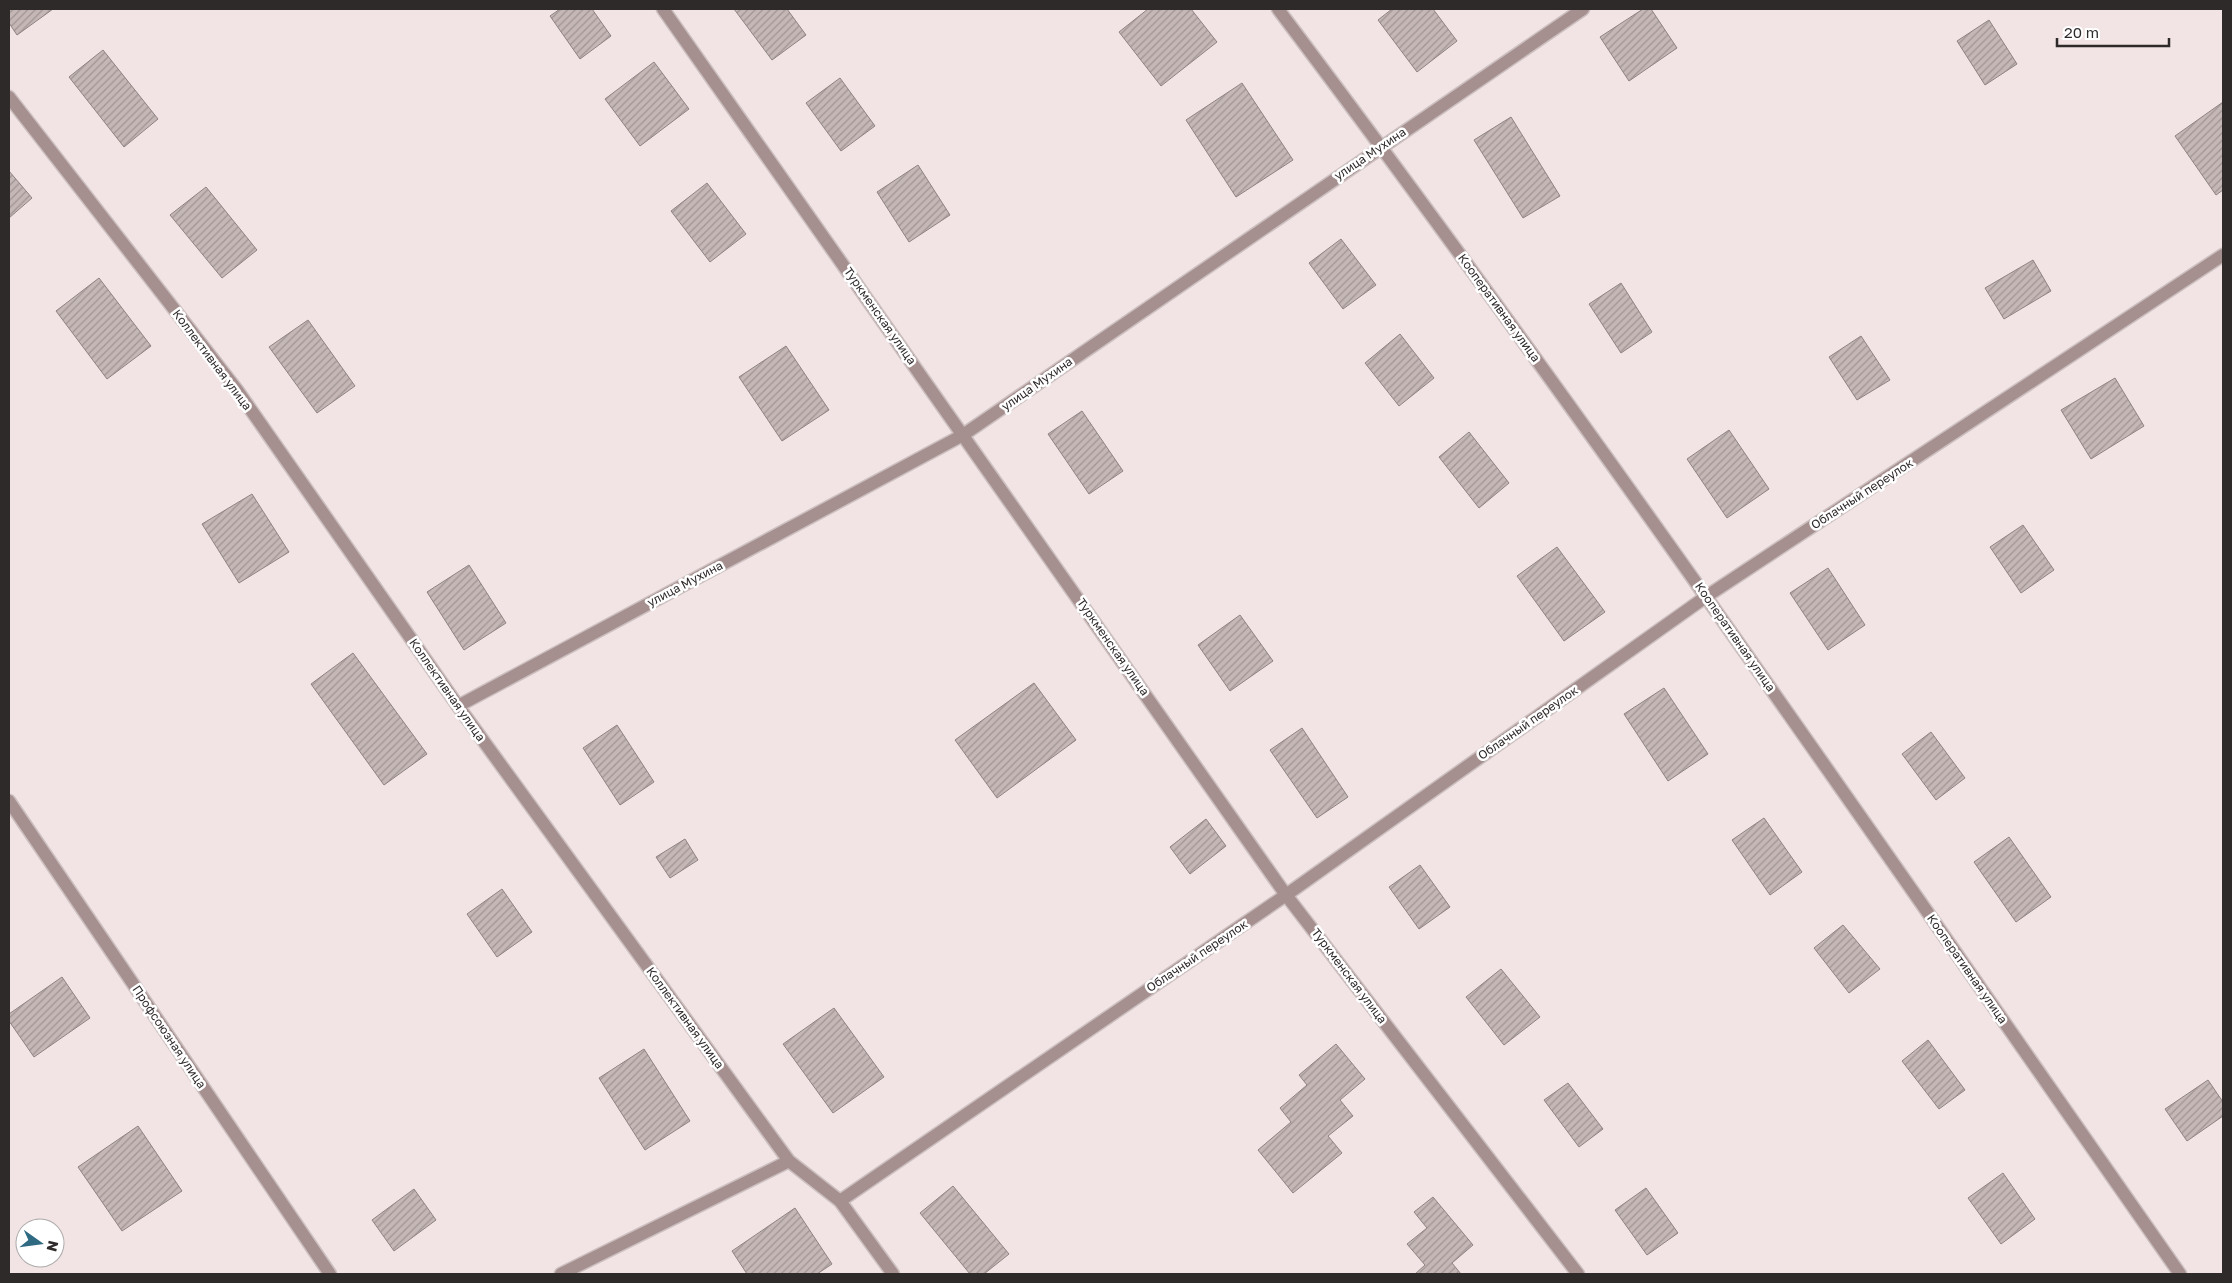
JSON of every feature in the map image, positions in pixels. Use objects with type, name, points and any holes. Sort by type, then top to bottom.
[{"type":"street","name":"Туркменская улица","points":[[663,9],[1286,895],[1578,1274]]},
{"type":"street","name":"Кооперативная улица","points":[[1278,9],[1381,146],[1707,596],[2180,1274]]},
{"type":"street","name":"улица Мухина","points":[[458,706],[963,434],[1583,9]]},
{"type":"street","name":"Коллективная улица","points":[[9,98],[237,390],[458,706],[789,1161],[840,1200],[893,1274]]},
{"type":"street","name":"Облачный переулок","points":[[840,1200],[1286,895],[1707,596],[2223,255]]},
{"type":"street","name":"Профсоюзная улица","points":[[9,800],[330,1274]]},
{"type":"street","points":[[561,1274],[789,1161]]},
{"type":"building","points":[[9,9],[53,9],[17,35],[9,23]]},
{"type":"building","points":[[560,9],[592,9],[611,36],[580,59],[550,16]]},
{"type":"building","points":[[734,9],[787,9],[806,35],[772,60]]},
{"type":"building","points":[[1148,9],[1191,9],[1217,42],[1161,86],[1119,32]]},
{"type":"building","points":[[1392,9],[1433,9],[1457,41],[1417,72],[1378,20]]},
{"type":"building","points":[[1643,9],[1651,9],[1677,48],[1629,81],[1600,37]]},
{"type":"building","points":[[1989,20],[2017,64],[1985,85],[1957,41]]},
{"type":"building","points":[[103,50],[158,119],[124,147],[69,77]]},
{"type":"building","points":[[654,62],[689,109],[640,146],[605,99]]},
{"type":"building","points":[[840,78],[875,126],[841,151],[806,103]]},
{"type":"building","points":[[1242,83],[1293,160],[1236,197],[1186,120]]},
{"type":"building","points":[[2223,102],[2223,190],[2216,195],[2175,136]]},
{"type":"building","points":[[1511,117],[1560,196],[1523,218],[1474,140]]},
{"type":"building","points":[[918,165],[950,215],[909,242],[877,192]]},
{"type":"building","points":[[9,171],[32,198],[9,218]]},
{"type":"building","points":[[707,183],[746,234],[710,262],[671,211]]},
{"type":"building","points":[[206,187],[257,250],[222,278],[170,215]]},
{"type":"building","points":[[1341,239],[1376,285],[1343,309],[1309,263]]},
{"type":"building","points":[[2033,260],[2051,291],[2004,319],[1985,288]]},
{"type":"building","points":[[99,278],[151,346],[107,379],[56,311]]},
{"type":"building","points":[[1621,283],[1652,332],[1621,353],[1589,304]]},
{"type":"building","points":[[308,320],[355,386],[317,413],[269,347]]},
{"type":"building","points":[[1400,334],[1434,378],[1399,406],[1365,363]]},
{"type":"building","points":[[1861,336],[1890,380],[1857,400],[1829,357]]},
{"type":"building","points":[[786,346],[829,410],[782,441],[739,377]]},
{"type":"building","points":[[2115,378],[2144,426],[2091,459],[2061,410]]},
{"type":"building","points":[[1082,411],[1123,471],[1089,494],[1048,434]]},
{"type":"building","points":[[1729,430],[1769,489],[1727,518],[1687,459]]},
{"type":"building","points":[[1469,432],[1509,483],[1479,508],[1439,457]]},
{"type":"building","points":[[252,494],[289,552],[239,583],[202,524]]},
{"type":"building","points":[[2023,525],[2054,570],[2021,593],[1990,547]]},
{"type":"building","points":[[1557,547],[1605,612],[1564,641],[1517,576]]},
{"type":"building","points":[[469,565],[506,623],[464,650],[427,592]]},
{"type":"building","points":[[1828,568],[1865,625],[1828,650],[1790,593]]},
{"type":"building","points":[[1240,615],[1273,661],[1230,691],[1198,645]]},
{"type":"building","points":[[353,653],[427,754],[384,785],[311,684]]},
{"type":"building","points":[[1034,683],[1076,740],[997,798],[955,740]]},
{"type":"building","points":[[1664,688],[1708,754],[1668,781],[1624,714]]},
{"type":"building","points":[[617,725],[654,782],[620,805],[583,748]]},
{"type":"building","points":[[1302,728],[1348,797],[1317,818],[1270,750]]},
{"type":"building","points":[[1931,732],[1965,778],[1936,800],[1902,754]]},
{"type":"building","points":[[1764,818],[1802,872],[1770,895],[1732,840]]},
{"type":"building","points":[[1206,819],[1226,846],[1190,874],[1170,847]]},
{"type":"building","points":[[2009,837],[2051,897],[2016,922],[1974,862]]},
{"type":"building","points":[[685,839],[698,860],[670,878],[656,857]]},
{"type":"building","points":[[1420,865],[1450,907],[1419,929],[1389,887]]},
{"type":"building","points":[[502,889],[532,932],[497,957],[467,914]]},
{"type":"building","points":[[1843,925],[1880,969],[1849,993],[1814,948]]},
{"type":"building","points":[[1501,969],[1540,1017],[1504,1045],[1466,997]]},
{"type":"building","points":[[62,977],[90,1018],[34,1057],[9,1021],[9,1014]]},
{"type":"building","points":[[834,1008],[884,1077],[833,1113],[783,1044]]},
{"type":"building","points":[[1928,1040],[1965,1090],[1939,1109],[1902,1061]]},
{"type":"building","points":[[1336,1044],[1365,1079],[1340,1100],[1353,1116],[1328,1136],[1342,1153],[1293,1193],[1258,1150],[1291,1122],[1280,1108],[1307,1085],[1299,1075]]},
{"type":"building","points":[[644,1049],[690,1121],[645,1150],[599,1078]]},
{"type":"building","points":[[2208,1080],[2223,1102],[2223,1116],[2187,1141],[2165,1109]]},
{"type":"building","points":[[1568,1083],[1603,1129],[1579,1147],[1544,1100]]},
{"type":"building","points":[[138,1126],[182,1191],[122,1231],[78,1167]]},
{"type":"building","points":[[2003,1173],[2035,1219],[2001,1244],[1968,1198]]},
{"type":"building","points":[[953,1186],[1009,1254],[984,1274],[970,1274],[920,1213]]},
{"type":"building","points":[[1646,1188],[1678,1233],[1647,1255],[1615,1210]]},
{"type":"building","points":[[414,1189],[436,1220],[394,1251],[372,1220]]},
{"type":"building","points":[[1433,1197],[1473,1245],[1452,1263],[1461,1274],[1415,1274],[1425,1265],[1407,1244],[1427,1228],[1414,1212]]},
{"type":"building","points":[[795,1208],[832,1264],[817,1274],[747,1274],[732,1251]]}]
